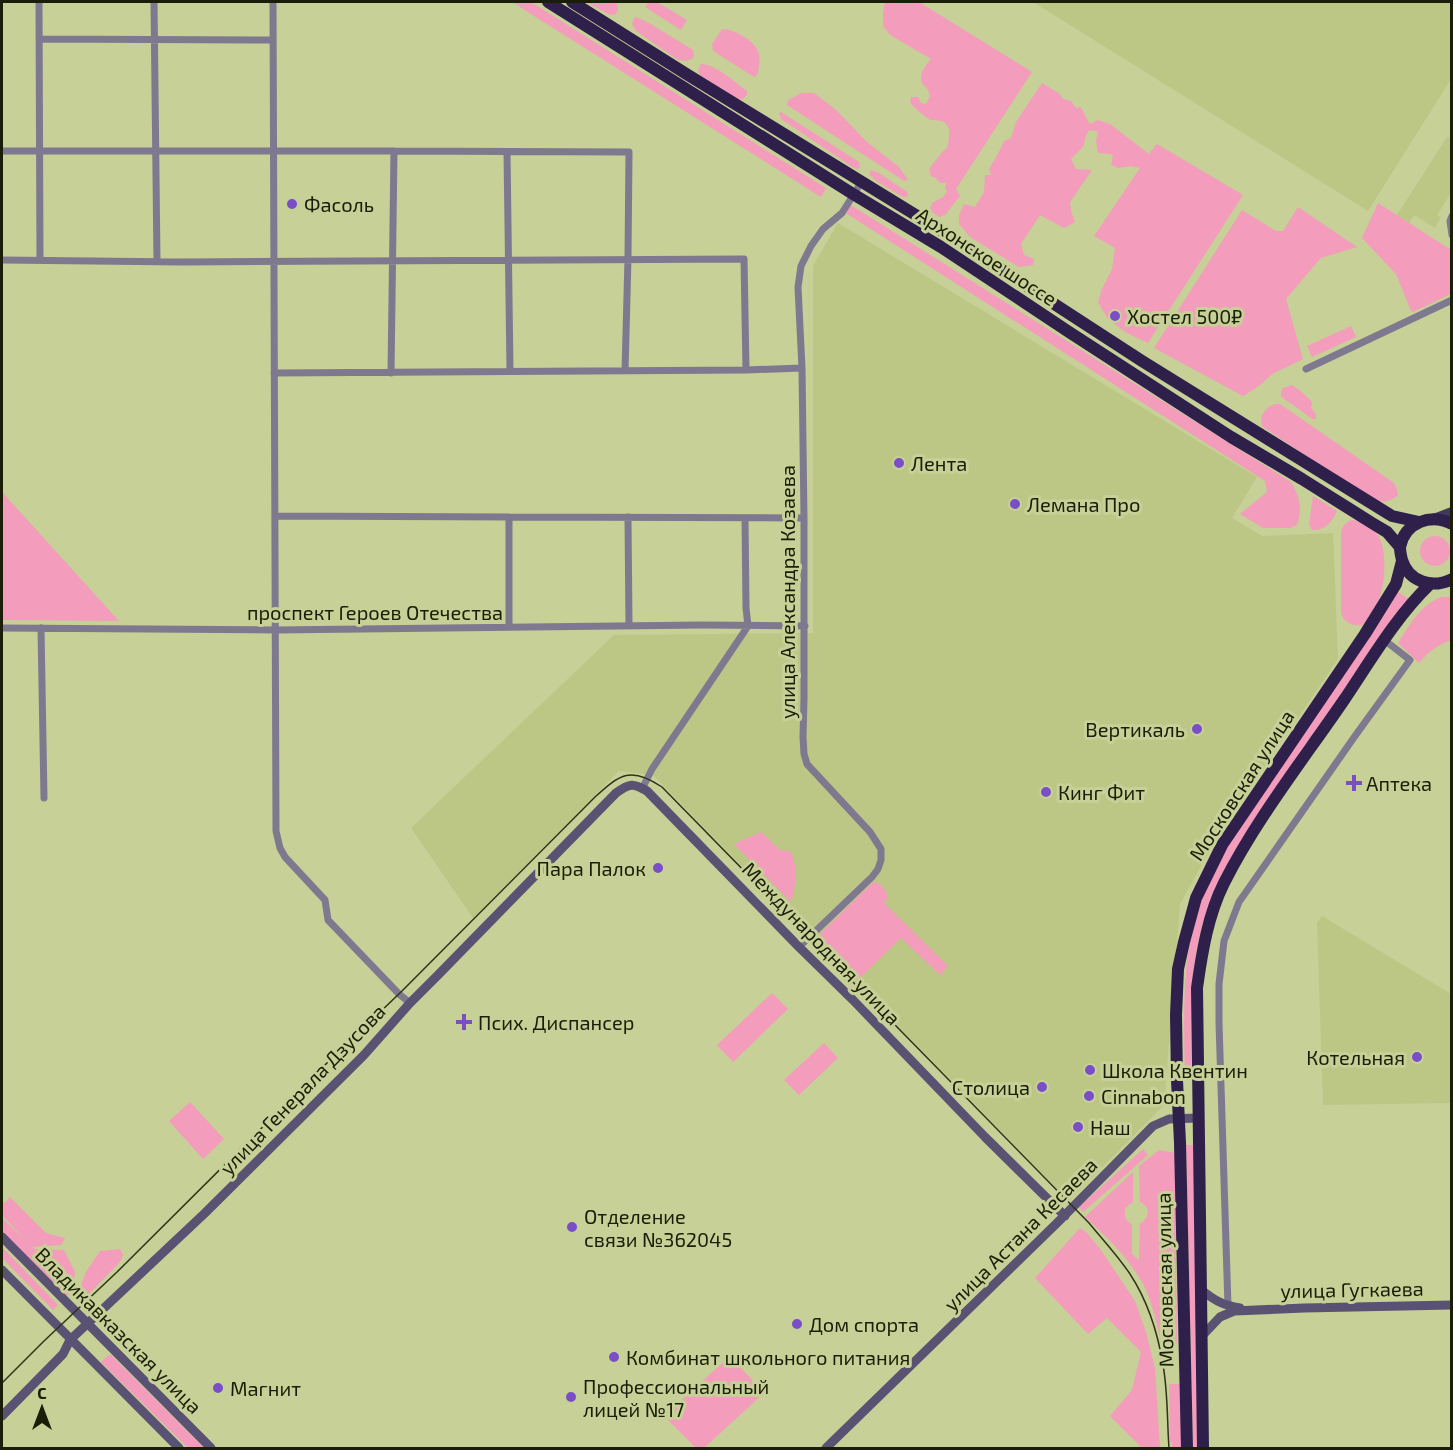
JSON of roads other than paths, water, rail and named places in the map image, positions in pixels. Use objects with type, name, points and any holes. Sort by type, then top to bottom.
[{"type":"highway","name":"Архонское шоссе","points":[[548,2],[941,247],[1231,437],[1387,532],[1400,547]]},
{"type":"highway","name":"Архонское шоссе","points":[[573,2],[945,233],[1151,368],[1392,516],[1419,522]]},
{"type":"highway","points":[[1450,580],[1430,584],[1415,579],[1408,573],[1402,561],[1400,547],[1407,532],[1419,522],[1434,519],[1452,524]]},
{"type":"highway","name":"Московская улица","points":[[1186,1449],[1176,1015],[1177,977],[1184,942],[1196,898],[1222,845],[1365,634],[1396,584],[1402,561]]},
{"type":"highway","name":"Московская улица","points":[[1203,1449],[1197,988],[1206,933],[1224,883],[1245,843],[1345,699],[1383,639],[1414,599],[1430,584]]},
{"type":"main road","points":[[1434,519],[1452,513]]},
{"type":"street","points":[[39,2],[40,260]]},
{"type":"street","points":[[154,2],[157,261]]},
{"type":"street","points":[[273,2],[276,831],[285,857],[325,900],[328,920],[410,1004]]},
{"type":"street","points":[[39,39],[273,40]]},
{"type":"street","points":[[2,151],[629,152],[625,371]]},
{"type":"street","points":[[391,373],[394,151]]},
{"type":"street","points":[[507,152],[510,370]]},
{"type":"street","name":"улица Александра Козаева","points":[[799,947],[872,877],[878,869],[881,849],[870,832],[807,764],[803,737],[804,518],[802,368],[798,287],[801,266],[811,246],[823,228],[843,213],[862,181]]},
{"type":"street","points":[[1452,216],[1450,221],[1452,235]]},
{"type":"street","points":[[2,260],[744,259],[746,370]]},
{"type":"street","points":[[1306,369],[1452,300]]},
{"type":"street","points":[[274,373],[802,368]]},
{"type":"street","points":[[275,516],[804,518]]},
{"type":"street","points":[[509,517],[509,627]]},
{"type":"street","points":[[628,517],[629,626]]},
{"type":"street","points":[[642,789],[652,769],[748,627],[745,518]]},
{"type":"street","name":"проспект Героев Отечества","points":[[2,628],[276,630],[805,626]]},
{"type":"street","points":[[41,628],[44,798]]},
{"type":"street","points":[[1228,1306],[1219,1003],[1224,941],[1239,902],[1410,660],[1383,639]]},
{"type":"street","name":"Международная улица","points":[[628,786],[634,785],[647,791],[1065,1216]]},
{"type":"street","name":"улица Генерала Дзусова","points":[[2,1416],[63,1353],[70,1340],[205,1213],[291,1128],[616,793],[628,786]]},
{"type":"street","name":"улица Астана Кесаева","points":[[826,1449],[1065,1216],[1153,1126],[1169,1119],[1198,1118]]},
{"type":"street","name":"Владикавказская улица","points":[[2,1237],[211,1449]]},
{"type":"street","name":"Владикавказская улица","points":[[2,1270],[179,1449]]},
{"type":"street","name":"улица Гугкаева","points":[[1200,1289],[1215,1301],[1252,1310]]},
{"type":"street","name":"улица Гугкаева","points":[[1202,1336],[1220,1317],[1234,1311],[1452,1305]]},
{"type":"tram line","points":[[2,1383],[402,991],[595,797],[619,778],[634,775],[642,776],[662,787],[1089,1223],[1115,1254],[1136,1284],[1155,1329],[1165,1375],[1169,1448]]},
{"type":"place","name":"Фасоль","points":[[292,204]]},
{"type":"place","name":"Хостел 500₽","points":[[1115,316]]},
{"type":"place","name":"Лента","points":[[899,463]]},
{"type":"place","name":"Лемана Про","points":[[1015,504]]},
{"type":"place","name":"Вертикаль","points":[[1197,729]]},
{"type":"place","name":"Аптека","points":[[1354,783]]},
{"type":"place","name":"Кинг Фит","points":[[1046,792]]},
{"type":"place","name":"Пара Палок","points":[[658,868]]},
{"type":"place","name":"Псих. Диспансер","points":[[464,1022]]},
{"type":"place","name":"Котельная","points":[[1417,1057]]},
{"type":"place","name":"Школа Квентин","points":[[1090,1070]]},
{"type":"place","name":"Столица","points":[[1042,1087]]},
{"type":"place","name":"Cinnabon","points":[[1089,1096]]},
{"type":"place","name":"Наш","points":[[1078,1127]]},
{"type":"place","name":"Отделение связи №362045","points":[[572,1227]]},
{"type":"place","name":"Дом спорта","points":[[797,1324]]},
{"type":"place","name":"Комбинат школьного питания","points":[[614,1357]]},
{"type":"place","name":"Магнит","points":[[218,1388]]},
{"type":"place","name":"Профессиональный лицей №17","points":[[571,1397]]}]
